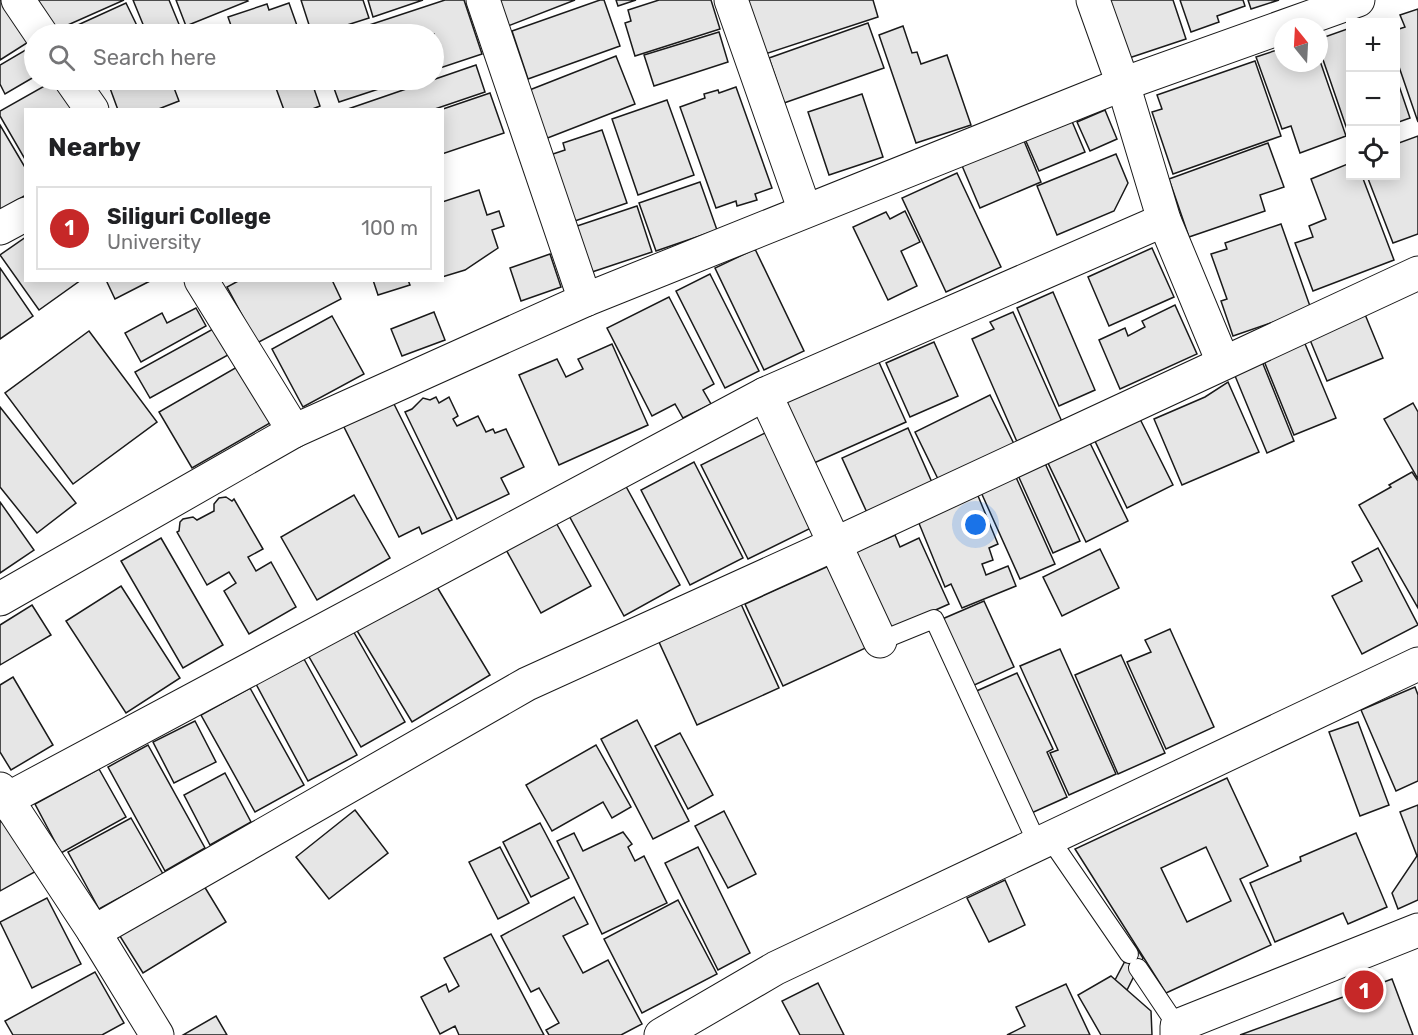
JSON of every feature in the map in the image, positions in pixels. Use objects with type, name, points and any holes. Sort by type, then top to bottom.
[{"type":"street","points":[[18,0],[34,24]]},
{"type":"street","points":[[483,0],[585,300]]},
{"type":"street","points":[[731,0],[805,211]]},
{"type":"street","points":[[1093,0],[1123,84],[1164,220],[1223,362]]},
{"type":"street","points":[[0,599],[294,431],[585,300],[1123,84],[1358,0]]},
{"type":"street","points":[[78,90],[91,108]]},
{"type":"street","points":[[0,228],[24,215]]},
{"type":"street","points":[[157,1035],[94,932],[2,797],[765,394],[1164,220]]},
{"type":"street","points":[[94,932],[527,684],[835,544],[1418,273]]},
{"type":"street","points":[[202,282],[294,431]]},
{"type":"street","points":[[765,394],[880,641]]},
{"type":"street","points":[[661,1035],[776,968],[1418,664]]},
{"type":"street","points":[[1177,1030],[1418,930]]},
{"type":"lane","points":[[880,641],[934,619],[1044,842],[1134,961],[1177,1030]]},
{"type":"building","points":[[0,0],[4,0],[24,32],[24,45],[0,60]]},
{"type":"building","points":[[29,0],[124,0],[70,24],[46,24]]},
{"type":"building","points":[[133,0],[169,0],[179,24],[143,24]]},
{"type":"building","points":[[176,0],[248,1],[191,24],[185,24]]},
{"type":"building","points":[[301,0],[363,0],[369,18],[350,24],[309,24]]},
{"type":"building","points":[[368,0],[423,0],[373,17]]},
{"type":"building","points":[[445,0],[464,0],[482,54],[444,67],[444,24],[372,24]]},
{"type":"building","points":[[499,0],[575,0],[508,26]]},
{"type":"building","points":[[604,0],[620,46],[528,79],[512,31]]},
{"type":"building","points":[[616,0],[636,0],[618,6]]},
{"type":"building","points":[[659,0],[711,0],[720,29],[635,56],[625,23],[631,21],[628,10]]},
{"type":"building","points":[[745,0],[873,0],[878,17],[759,56]]},
{"type":"building","points":[[1106,0],[1173,0],[1186,39],[1126,59]]},
{"type":"building","points":[[1180,0],[1243,0],[1245,6],[1217,16],[1219,22],[1191,32]]},
{"type":"building","points":[[1248,0],[1279,0],[1251,9]]},
{"type":"building","points":[[126,3],[136,24],[80,24]]},
{"type":"building","points":[[289,3],[296,24],[230,24],[228,17],[267,4],[269,10]]},
{"type":"building","points":[[1418,9],[1418,122],[1400,70],[1400,29],[1405,27],[1400,15]]},
{"type":"building","points":[[868,23],[884,68],[784,103],[769,58]]},
{"type":"building","points":[[903,26],[912,53],[917,52],[921,64],[947,55],[971,125],[916,143],[879,35]]},
{"type":"building","points":[[1346,29],[1346,126],[1327,72],[1328,36]]},
{"type":"building","points":[[719,32],[728,62],[654,86],[644,55]]},
{"type":"building","points":[[24,51],[24,83],[5,94],[0,84],[0,65]]},
{"type":"building","points":[[1274,51],[1274,72],[1324,72],[1346,136],[1300,153],[1291,126],[1282,129],[1256,57]]},
{"type":"building","points":[[616,56],[635,104],[545,139],[527,91]]},
{"type":"building","points":[[1255,61],[1281,136],[1173,174],[1152,112],[1162,109],[1157,95]]},
{"type":"building","points":[[476,65],[485,92],[438,108],[351,108],[403,90],[444,90],[444,76]]},
{"type":"building","points":[[736,87],[772,188],[755,194],[757,200],[737,206],[736,201],[716,208],[680,107],[705,98],[704,94],[718,90],[719,93]]},
{"type":"building","points":[[1400,89],[1410,118],[1400,122]]},
{"type":"building","points":[[37,90],[61,90],[71,108],[24,108],[24,158],[0,116],[0,111]]},
{"type":"building","points":[[111,90],[175,90],[179,101],[161,108],[117,108]]},
{"type":"building","points":[[277,90],[314,90],[320,106],[315,108],[283,108]]},
{"type":"building","points":[[335,90],[376,90],[339,102]]},
{"type":"building","points":[[490,93],[504,133],[444,153],[444,109]]},
{"type":"building","points":[[862,94],[883,157],[829,175],[808,112]]},
{"type":"building","points":[[667,100],[694,175],[638,195],[612,119]]},
{"type":"building","points":[[1105,110],[1117,139],[1090,151],[1077,122]]},
{"type":"building","points":[[1071,119],[1085,152],[1039,171],[1025,139]]},
{"type":"building","points":[[0,125],[24,166],[24,196],[0,210]]},
{"type":"building","points":[[602,130],[627,203],[569,223],[547,156],[565,150],[563,143]]},
{"type":"building","points":[[1022,136],[1041,182],[980,208],[960,161]]},
{"type":"building","points":[[1418,136],[1418,234],[1393,243],[1369,180],[1400,180],[1400,143]]},
{"type":"building","points":[[1268,143],[1284,187],[1260,195],[1265,211],[1189,237],[1169,179]]},
{"type":"building","points":[[1116,154],[1128,183],[1114,211],[1057,235],[1037,186]]},
{"type":"building","points":[[1346,165],[1346,180],[1364,180],[1394,260],[1313,291],[1295,243],[1313,237],[1309,226],[1326,219],[1311,179]]},
{"type":"building","points":[[957,173],[1001,267],[946,292],[902,198]]},
{"type":"building","points":[[700,182],[717,230],[656,251],[639,203]]},
{"type":"building","points":[[479,190],[487,215],[499,211],[504,226],[492,230],[498,248],[465,270],[444,276],[444,201]]},
{"type":"building","points":[[637,206],[652,252],[589,273],[574,227]]},
{"type":"building","points":[[905,211],[920,242],[901,251],[917,286],[888,300],[853,227],[886,212],[890,219]]},
{"type":"building","points":[[1281,224],[1311,309],[1233,336],[1221,301],[1227,299],[1211,254],[1227,249],[1225,243]]},
{"type":"building","points":[[24,238],[24,282],[78,282],[39,310],[0,255]]},
{"type":"building","points":[[1152,248],[1174,297],[1109,326],[1088,277]]},
{"type":"building","points":[[755,249],[804,351],[764,370],[715,268]]},
{"type":"building","points":[[550,254],[561,287],[521,301],[510,268]]},
{"type":"building","points":[[0,268],[33,316],[0,339]]},
{"type":"building","points":[[710,274],[759,371],[725,388],[676,291]]},
{"type":"building","points":[[107,282],[148,282],[115,299]]},
{"type":"building","points":[[236,282],[333,282],[341,299],[257,343],[227,287]]},
{"type":"building","points":[[374,282],[409,282],[410,285],[378,295]]},
{"type":"building","points":[[1053,292],[1095,390],[1059,406],[1017,308]]},
{"type":"building","points":[[669,297],[714,384],[703,390],[711,404],[683,418],[675,404],[652,416],[607,328]]},
{"type":"building","points":[[1175,305],[1197,354],[1120,389],[1099,340],[1125,328],[1128,336],[1145,327],[1142,321]]},
{"type":"building","points":[[196,308],[206,326],[141,362],[125,333],[162,313],[167,323]]},
{"type":"building","points":[[434,312],[445,340],[402,356],[391,329]]},
{"type":"building","points":[[1013,312],[1063,424],[1018,444],[972,339],[994,329],[990,322]]},
{"type":"building","points":[[1364,312],[1383,358],[1327,381],[1308,335]]},
{"type":"building","points":[[332,316],[364,374],[303,407],[272,349]]},
{"type":"building","points":[[213,329],[228,355],[150,398],[135,372]]},
{"type":"building","points":[[89,331],[157,422],[73,484],[5,393]]},
{"type":"building","points":[[1303,339],[1336,418],[1294,435],[1262,356]]},
{"type":"building","points":[[934,342],[958,396],[910,417],[886,363]]},
{"type":"building","points":[[612,344],[648,425],[559,465],[519,375],[557,359],[566,377],[583,369],[578,359]]},
{"type":"building","points":[[1261,359],[1294,441],[1267,453],[1233,371]]},
{"type":"building","points":[[878,360],[906,422],[814,463],[786,402]]},
{"type":"building","points":[[237,367],[270,423],[192,468],[159,412]]},
{"type":"building","points":[[1228,382],[1259,452],[1182,485],[1154,419],[1205,397]]},
{"type":"building","points":[[990,395],[1014,444],[939,481],[915,432]]},
{"type":"building","points":[[436,397],[439,403],[449,397],[458,416],[453,419],[457,426],[478,416],[486,432],[493,429],[495,433],[506,429],[524,467],[501,478],[509,494],[457,519],[405,412],[412,409],[423,398],[430,400]]},
{"type":"building","points":[[392,400],[452,520],[422,534],[419,527],[399,537],[343,425]]},
{"type":"building","points":[[1413,403],[1418,412],[1418,479],[1384,419]]},
{"type":"building","points":[[0,407],[76,503],[37,533],[0,487]]},
{"type":"building","points":[[1139,417],[1173,485],[1127,508],[1094,439]]},
{"type":"building","points":[[908,428],[934,487],[869,517],[842,458]]},
{"type":"building","points":[[765,433],[813,527],[748,559],[701,465]]},
{"type":"building","points":[[1089,441],[1128,521],[1086,542],[1047,461]]},
{"type":"building","points":[[1044,461],[1080,541],[1053,553],[1017,473]]},
{"type":"building","points":[[694,462],[743,558],[690,585],[641,490]]},
{"type":"building","points":[[1412,472],[1418,481],[1418,608],[1359,505]]},
{"type":"building","points":[[1015,475],[1055,564],[1020,579],[980,490]]},
{"type":"building","points":[[623,481],[680,585],[624,616],[567,512]]},
{"type":"building","points":[[976,491],[998,544],[989,548],[993,560],[982,564],[986,575],[1008,566],[1016,586],[962,608],[951,584],[945,587],[916,516]]},
{"type":"building","points":[[354,495],[390,558],[317,600],[281,537]]},
{"type":"building","points":[[226,497],[232,501],[234,499],[263,549],[248,557],[256,571],[271,562],[296,607],[249,634],[224,591],[236,583],[229,572],[207,585],[177,532],[183,519],[193,517],[197,520],[214,511],[214,504],[219,498]]},
{"type":"building","points":[[0,502],[34,550],[0,573]]},
{"type":"building","points":[[554,519],[591,586],[541,613],[504,546]]},
{"type":"building","points":[[895,535],[900,547],[919,538],[949,604],[886,632],[848,549],[877,543]]},
{"type":"building","points":[[161,538],[223,645],[183,668],[121,561]]},
{"type":"building","points":[[1378,548],[1418,625],[1362,654],[1332,596],[1362,581],[1352,562]]},
{"type":"building","points":[[1100,549],[1119,588],[1062,616],[1043,577]]},
{"type":"building","points":[[833,564],[870,646],[783,686],[745,604]]},
{"type":"building","points":[[434,582],[490,675],[412,722],[356,629]]},
{"type":"building","points":[[121,586],[180,678],[126,713],[66,621]]},
{"type":"building","points":[[984,601],[1014,667],[970,687],[940,620]]},
{"type":"building","points":[[741,604],[779,688],[697,725],[659,642]]},
{"type":"building","points":[[32,605],[51,635],[0,665],[0,625]]},
{"type":"building","points":[[352,629],[405,722],[361,747],[308,655]]},
{"type":"building","points":[[1170,629],[1214,727],[1166,749],[1127,662],[1151,652],[1145,640]]},
{"type":"building","points":[[1060,649],[1116,774],[1069,795],[1050,753],[1058,750],[1020,666]]},
{"type":"building","points":[[1121,655],[1165,753],[1118,774],[1075,675]]},
{"type":"building","points":[[304,659],[357,755],[308,781],[256,684]]},
{"type":"building","points":[[1017,673],[1053,749],[1047,752],[1067,797],[1027,815],[972,693]]},
{"type":"building","points":[[13,677],[53,745],[11,770],[0,752],[0,685]]},
{"type":"building","points":[[1415,687],[1418,695],[1418,781],[1396,791],[1361,710]]},
{"type":"building","points":[[250,688],[304,785],[255,812],[201,715]]},
{"type":"building","points":[[637,720],[689,821],[653,839],[601,739]]},
{"type":"building","points":[[195,721],[216,762],[174,783],[153,742]]},
{"type":"building","points":[[1358,722],[1389,805],[1360,816],[1329,732]]},
{"type":"building","points":[[680,733],[713,795],[688,809],[655,746]]},
{"type":"building","points":[[148,745],[205,848],[165,871],[108,767]]},
{"type":"building","points":[[596,745],[631,807],[612,818],[603,802],[552,831],[526,785]]},
{"type":"building","points":[[99,769],[126,817],[61,853],[35,804]]},
{"type":"building","points":[[225,773],[251,822],[210,845],[184,795]]},
{"type":"building","points":[[1227,778],[1268,866],[1240,879],[1271,945],[1166,993],[1075,849]],"holes":[[[1206,847],[1231,901],[1187,922],[1161,868]]]},
{"type":"building","points":[[1418,805],[1418,900],[1398,909],[1392,893],[1417,856],[1400,812]]},
{"type":"building","points":[[355,810],[388,853],[329,899],[296,857]]},
{"type":"building","points":[[724,811],[756,874],[728,888],[695,826]]},
{"type":"building","points":[[131,818],[163,874],[99,909],[68,852]]},
{"type":"building","points":[[0,821],[17,828],[40,869],[0,891]]},
{"type":"building","points":[[540,823],[569,878],[531,897],[503,842]]},
{"type":"building","points":[[623,832],[632,844],[628,847],[635,861],[644,856],[667,903],[602,934],[557,841],[574,833],[583,851]]},
{"type":"building","points":[[1356,833],[1387,907],[1348,924],[1343,913],[1275,942],[1250,883],[1301,861],[1300,857]]},
{"type":"building","points":[[500,847],[529,903],[498,919],[469,862]]},
{"type":"building","points":[[698,847],[750,953],[718,970],[665,863]]},
{"type":"building","points":[[1005,880],[1025,925],[989,942],[967,898]]},
{"type":"building","points":[[201,881],[226,922],[143,973],[118,933]]},
{"type":"building","points":[[574,897],[588,924],[563,936],[583,973],[608,960],[642,1024],[621,1035],[549,1035],[546,1030],[559,1023],[539,988],[531,992],[501,936]]},
{"type":"building","points":[[47,898],[81,964],[32,988],[0,922]]},
{"type":"building","points":[[678,900],[717,974],[642,1013],[604,939]]},
{"type":"building","points":[[491,934],[544,1035],[459,1035],[455,1026],[440,1034],[421,997],[446,984],[449,992],[459,986],[444,958]]},
{"type":"building","points":[[1134,944],[1143,958],[1127,990],[1115,980]]},
{"type":"building","points":[[95,972],[124,1023],[102,1035],[13,1035],[5,1021]]},
{"type":"building","points":[[1111,976],[1151,1011],[1152,1035],[1101,1035],[1078,995]]},
{"type":"building","points":[[1392,979],[1413,1035],[1240,1035]]},
{"type":"building","points":[[818,983],[844,1035],[800,1035],[782,1001]]},
{"type":"building","points":[[1066,984],[1090,1035],[1007,1035],[1025,1026],[1016,1007]]},
{"type":"building","points":[[216,1016],[227,1035],[183,1035]]},
{"type":"place","name":"Siliguri College","points":[[1364,990]]}]
